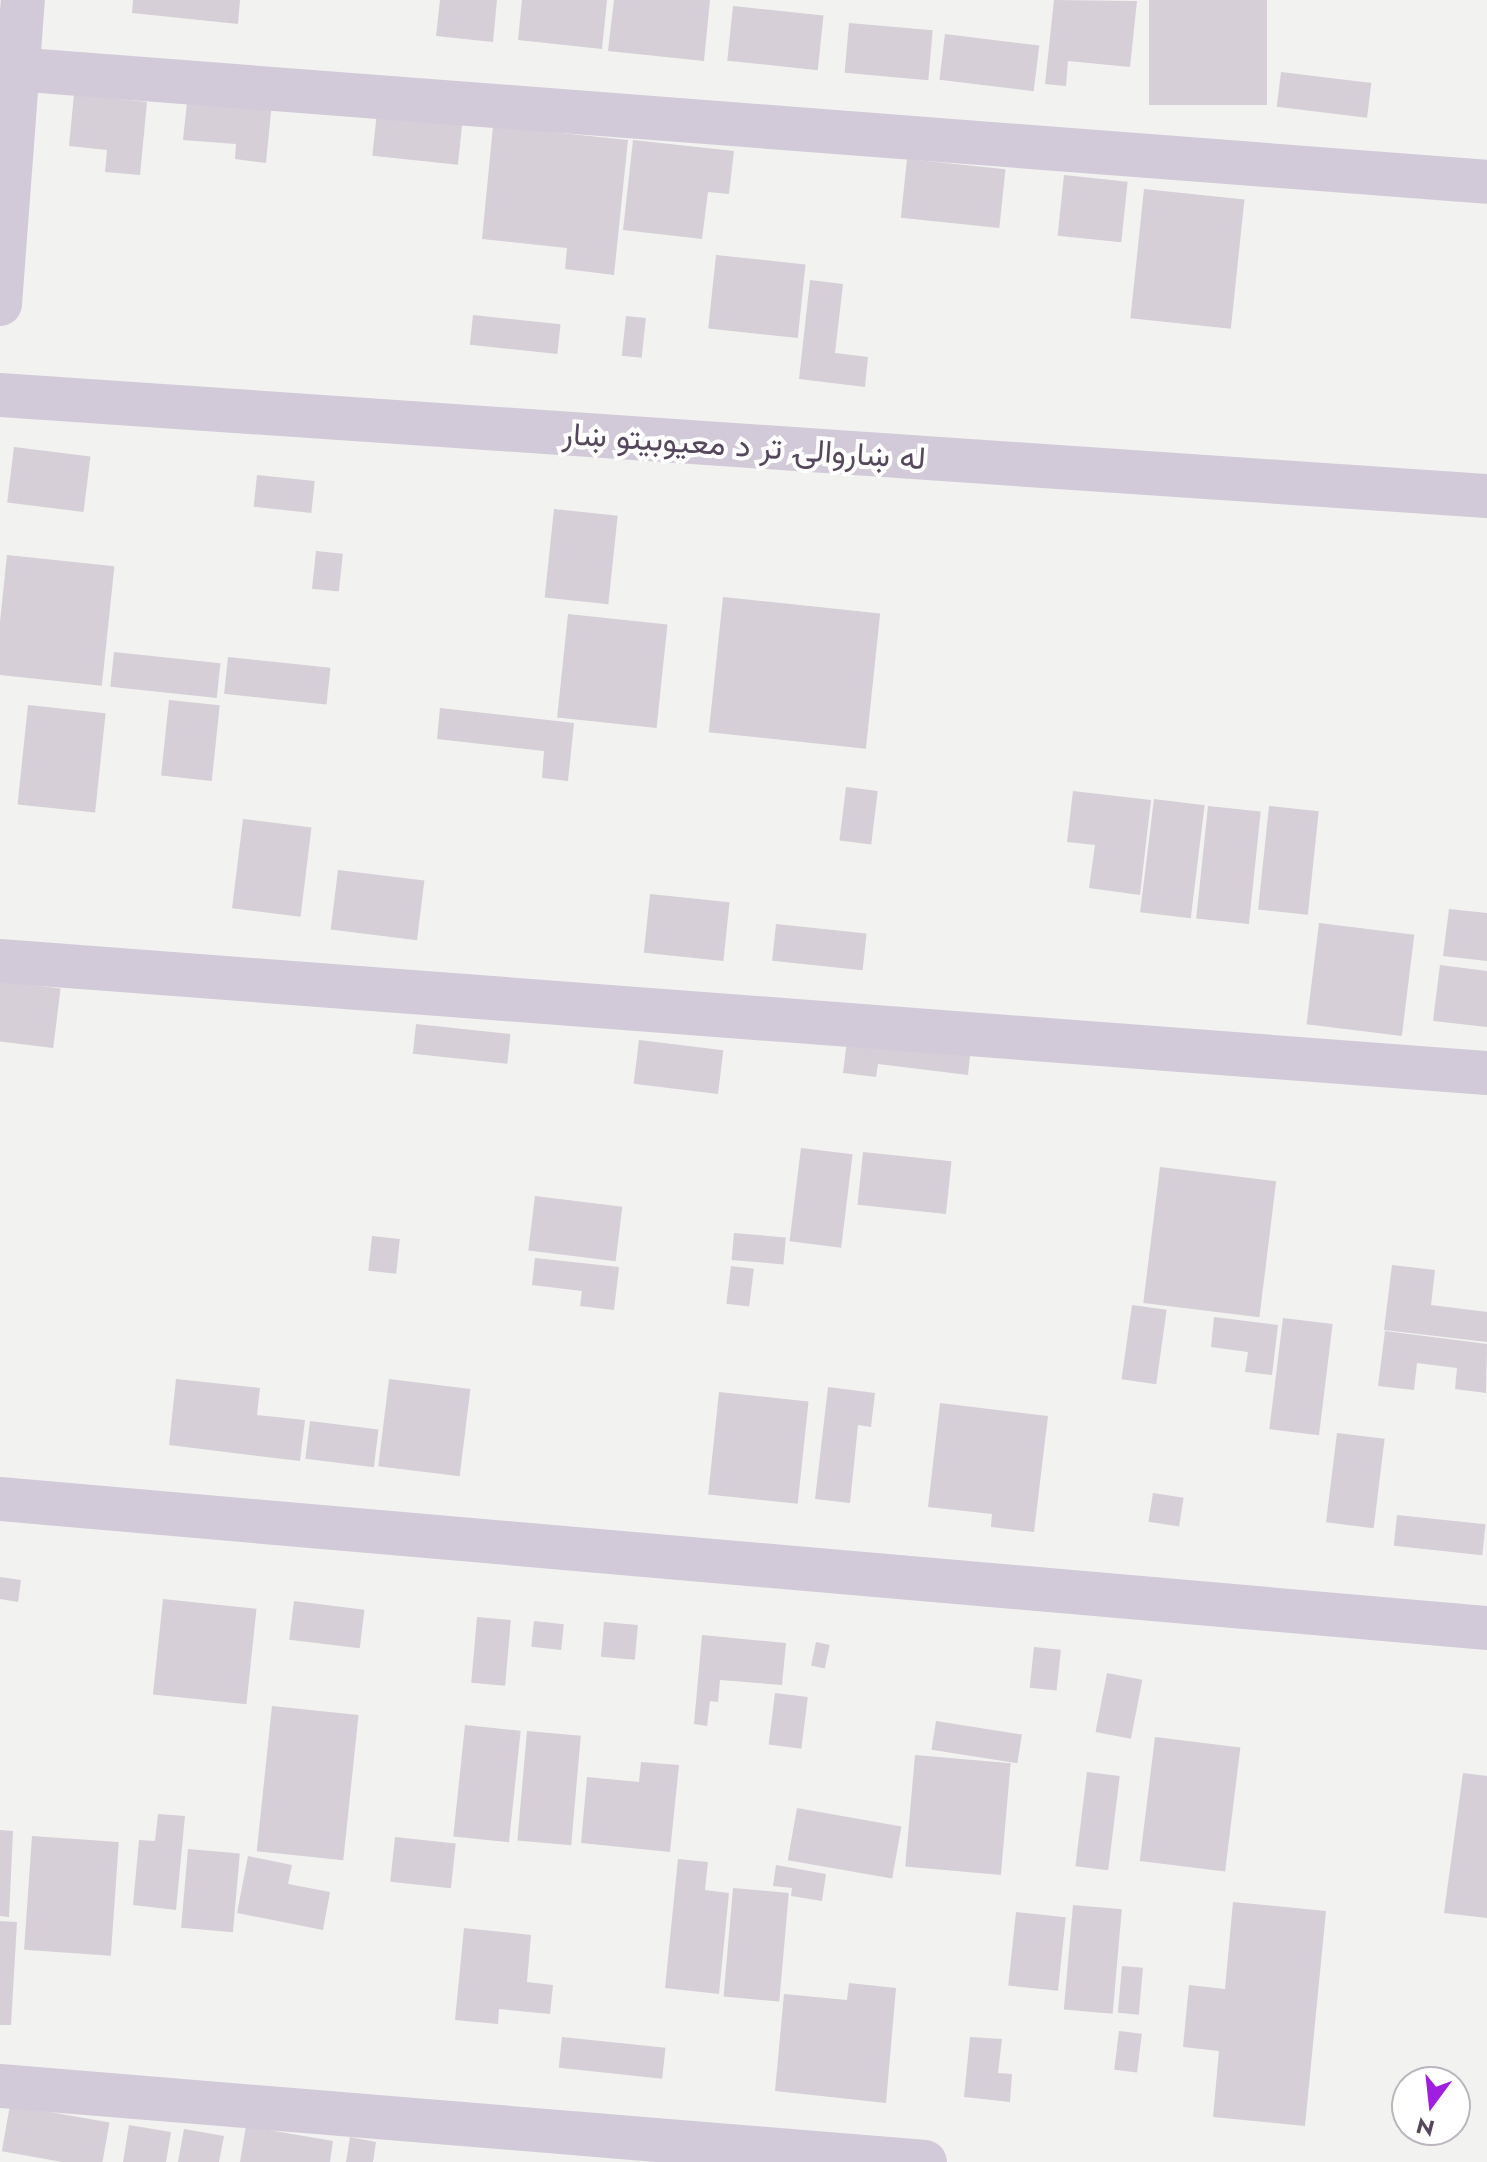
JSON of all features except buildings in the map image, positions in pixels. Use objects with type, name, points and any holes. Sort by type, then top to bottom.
[{"type":"street","points":[[0,304],[9,69],[23,0]]},
{"type":"street","points":[[9,69],[1487,182]]},
{"type":"street","name":"له ښاروالۍ تر د معیوبیتو ښار","points":[[0,395],[1487,496]]},
{"type":"street","points":[[0,961],[1487,1073]]},
{"type":"street","points":[[0,1499],[1487,1628]]},
{"type":"street","points":[[0,2086],[925,2162]]}]
